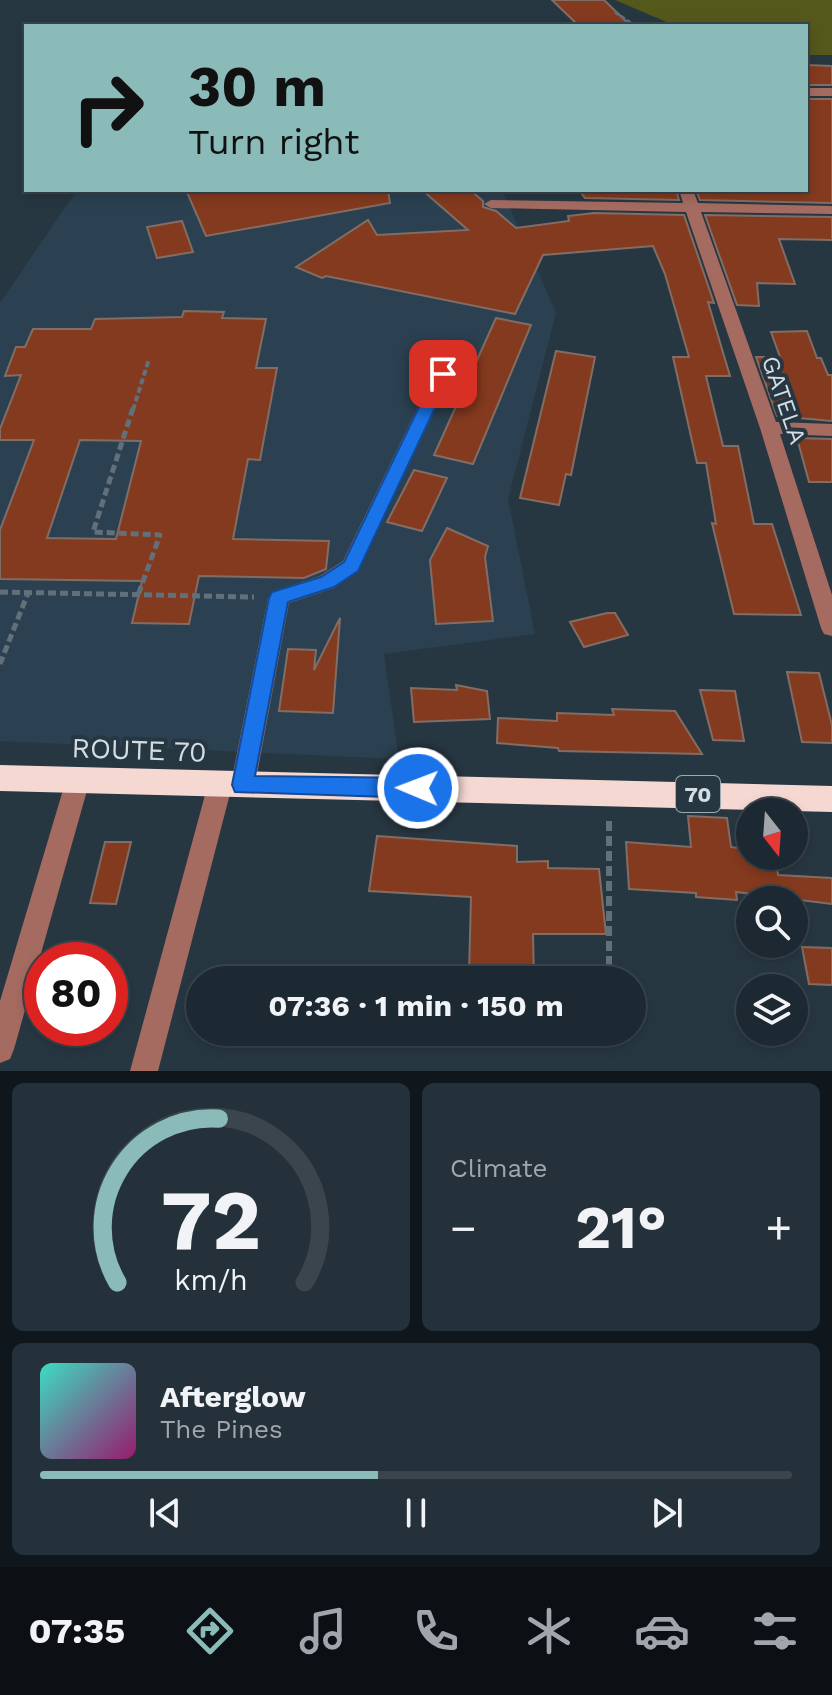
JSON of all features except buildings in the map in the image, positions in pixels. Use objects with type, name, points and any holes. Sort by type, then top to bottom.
[{"type":"highway","name":"ROUTE 70","points":[[0,778],[609,792]]},
{"type":"highway","name":"70","points":[[609,792],[832,799]]},
{"type":"street","points":[[808,92],[832,92]]},
{"type":"street","points":[[491,204],[688,198],[832,210]]},
{"type":"street","name":"GATELA","points":[[688,198],[769,428],[832,628]]},
{"type":"street","points":[[144,1071],[231,785],[279,598],[327,582],[351,566],[443,374]]},
{"type":"street","points":[[769,428],[832,430]]},
{"type":"street","points":[[0,1049],[78,780]]},
{"type":"path","points":[[615,12],[632,24]]},
{"type":"path","points":[[138,595],[160,535],[93,532],[149,359]]},
{"type":"path","points":[[0,592],[279,598]]},
{"type":"path","points":[[0,664],[28,593]]},
{"type":"path","points":[[609,792],[609,966]]},
{"type":"shaded area","points":[[76,192],[503,192],[556,313],[508,499],[535,634],[384,654],[399,759],[0,741],[0,303]]},
{"type":"green space","points":[[615,0],[832,0],[832,55],[808,55],[808,24],[671,24]]},
{"type":"route","points":[[418,788],[243,785],[279,598],[327,582],[351,566],[443,374]]}]
